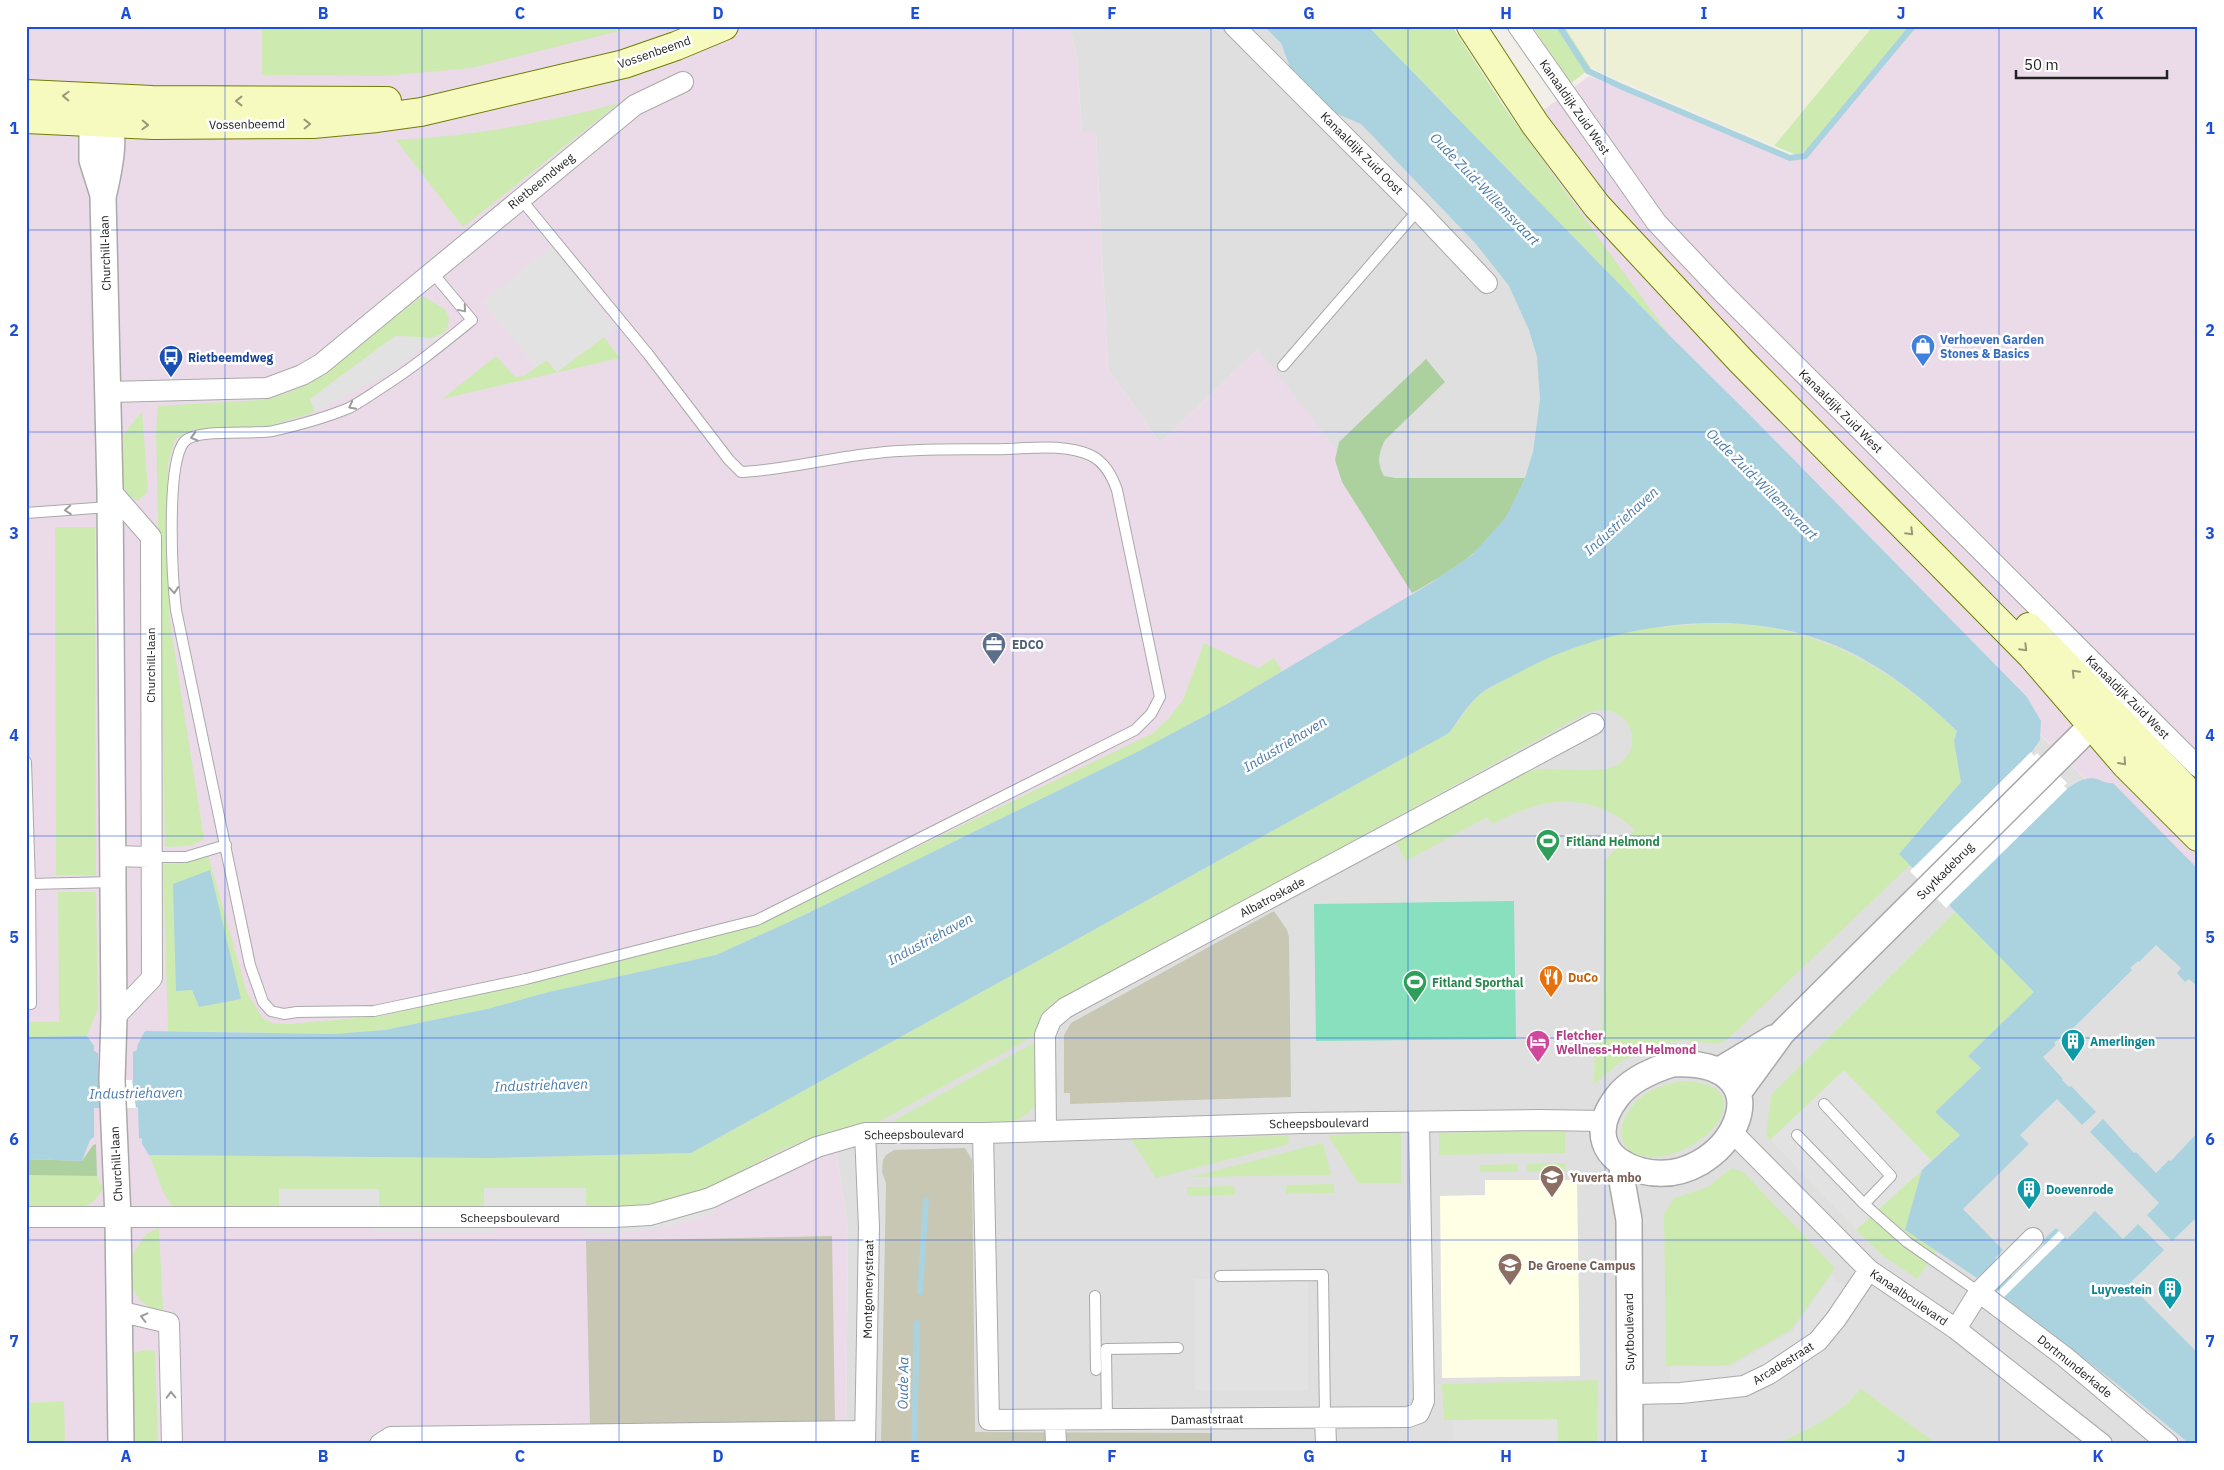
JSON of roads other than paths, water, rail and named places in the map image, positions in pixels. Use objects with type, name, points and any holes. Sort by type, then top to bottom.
[{"type":"main road","name":"Vossenbeemd","points":[[26,118],[153,125],[313,124],[421,112],[624,64],[676,46],[724,26]]},
{"type":"main road","name":"Kanaaldijk Zuid West","points":[[1471,26],[1535,124],[1597,206],[1741,361],[1808,405],[2100,717],[2198,802]]},
{"type":"main road","name":"Vossenbeemd","points":[[26,94],[152,100],[288,102],[466,100]]},
{"type":"main road","name":"Kanaaldijk Zuid West","points":[[2100,717],[2126,765],[2198,837]]},
{"type":"street","name":"Kanaaldijk Zuid Oost","points":[[1234,26],[1418,210],[1487,283]]},
{"type":"street","name":"Kanaaldijk Zuid West","points":[[1518,26],[1656,222],[1722,292],[2198,767]]},
{"type":"street","name":"Rietbeemdweg","points":[[109,392],[250,389],[282,384],[302,376],[321,364],[635,104],[683,82]]},
{"type":"street","name":"Churchill-laan","points":[[105,97],[102,123],[92,160],[103,197],[109,392],[114,1018],[112,1080],[118,1218],[120,1444]]},
{"type":"street","name":"Churchill-laan","points":[[110,498],[152,537],[152,978],[114,1018]]},
{"type":"street","name":"Suytkadebrug","points":[[1739,1092],[1782,1033],[2100,717]]},
{"type":"street","name":"Albatroskade","points":[[1046,1131],[1045,1035],[1051,1020],[1065,1008],[1594,724]]},
{"type":"street","points":[[112,856],[151,857]]},
{"type":"street","name":"Suytkadebrug","points":[[1718,1071],[1782,1033]]},
{"type":"street","points":[[1672,1064],[1704,1066],[1718,1071],[1730,1080],[1739,1092],[1741,1103],[1739,1116],[1732,1132],[1718,1149],[1703,1160],[1678,1171],[1651,1173],[1623,1163],[1609,1154],[1602,1139],[1605,1121],[1617,1096],[1656,1069],[1672,1064]]},
{"type":"street","name":"Scheepsboulevard","points":[[26,1217],[614,1217],[650,1214],[710,1198],[817,1147],[865,1133],[983,1133],[1540,1120],[1605,1121]]},
{"type":"street","name":"Damaststraat","points":[[983,1133],[990,1420],[1408,1416],[1419,1413],[1424,1401],[1419,1122]]},
{"type":"street","name":"Kanaalboulevard","points":[[1732,1132],[1868,1270],[1956,1329],[2102,1444]]},
{"type":"street","name":"Montgomerystraat","points":[[865,1133],[869,1227],[865,1438]]},
{"type":"street","name":"Suytboulevard","points":[[1623,1163],[1622,1181],[1629,1220],[1630,1444]]},
{"type":"street","name":"Suytboulevard","points":[[1629,1220],[1651,1173]]},
{"type":"street","points":[[1956,1329],[1984,1287],[2033,1238]]},
{"type":"street","name":"Arcadestraat","points":[[1631,1394],[1681,1393],[1744,1386],[1769,1374],[1818,1341],[1836,1320],[1868,1270]]},
{"type":"street","name":"Dortmunderkade","points":[[1984,1287],[2168,1444]]},
{"type":"street","points":[[118,1311],[169,1323],[172,1444]]},
{"type":"street","points":[[1325,1417],[1326,1444]]},
{"type":"street","points":[[1055,1420],[1056,1444]]},
{"type":"street","points":[[380,1444],[391,1437],[865,1438]]},
{"type":"lane","points":[[432,271],[472,320],[415,368],[342,410],[310,422],[270,432],[199,435],[186,439],[178,453],[173,478],[173,583],[176,610],[250,965],[263,1002],[271,1011],[284,1014],[297,1012],[374,1011],[526,979],[756,920],[1135,730],[1151,714],[1160,697],[1116,490],[1112,476],[1102,463],[1078,450],[1025,448],[878,453],[763,471],[741,472],[728,460],[648,354],[520,198]]},
{"type":"lane","points":[[1283,366],[1418,210]]},
{"type":"lane","points":[[26,513],[110,498]]},
{"type":"lane","points":[[26,762],[31,1004],[26,1004]]},
{"type":"lane","points":[[151,857],[186,857],[226,845]]},
{"type":"lane","points":[[30,884],[113,882]]},
{"type":"lane","points":[[1824,1104],[1891,1176],[1864,1204]]},
{"type":"lane","points":[[1797,1135],[1864,1204],[1907,1242],[1984,1287]]},
{"type":"lane","points":[[1220,1276],[1323,1274],[1325,1417]]},
{"type":"lane","points":[[1095,1296],[1096,1370]]},
{"type":"lane","points":[[1107,1420],[1106,1349],[1178,1348]]},
{"type":"water","points":[[1264,26],[1368,26],[1669,335],[2027,697],[2041,721],[2040,740],[2031,753],[2067,789],[2077,782],[2089,778],[2113,783],[2198,869],[2198,987],[2189,979],[2185,982],[2177,973],[2181,968],[2156,945],[2130,968],[2132,970],[2064,1037],[2062,1036],[2054,1043],[2056,1045],[2043,1057],[2062,1080],[2069,1087],[2071,1086],[2096,1112],[2082,1125],[2057,1099],[2020,1135],[2029,1144],[1963,1209],[2003,1250],[1995,1258],[2012,1276],[2044,1245],[2041,1242],[2056,1228],[2067,1239],[2095,1211],[2123,1239],[2138,1224],[2164,1250],[2129,1284],[2198,1353],[2198,1444],[2190,1444],[2117,1384],[1995,1290],[1997,1288],[1982,1273],[1977,1278],[1905,1230],[1922,1170],[1960,1135],[1935,1112],[1981,1068],[1968,1056],[2034,992],[1899,854],[1961,782],[1954,741],[1957,731],[1901,683],[1870,663],[1837,646],[1798,633],[1758,625],[1716,623],[1674,625],[1632,632],[1591,642],[1552,656],[1481,693],[1469,705],[1449,733],[691,1153],[489,1158],[149,1155],[142,1144],[142,1139],[139,1138],[138,1107],[94,1108],[94,1137],[90,1140],[82,1161],[26,1159],[27,1037],[87,1036],[94,1046],[94,1051],[98,1053],[99,1081],[133,1081],[133,1052],[137,1050],[137,1046],[145,1031],[333,1034],[385,1030],[487,1009],[549,992],[716,955],[802,916],[1141,750],[1227,704],[1431,583],[1472,555],[1506,517],[1525,478],[1533,452],[1540,399],[1537,357],[1529,330],[1509,286],[1476,244],[1361,124],[1333,112],[1291,70],[1281,43]]},
{"type":"water","points":[[210,870],[241,999],[199,1007],[192,990],[176,991],[173,884]]},
{"type":"water","points":[[2103,1119],[2134,1153],[2136,1152],[2156,1173],[2169,1160],[2171,1161],[2198,1132],[2198,1216],[2172,1241],[2147,1215],[2159,1203],[2090,1132]]},
{"type":"waterway","points":[[1559,26],[1588,71],[1790,158],[1805,156],[1913,26]]},
{"type":"waterway","name":"Oude Aa","points":[[920,1292],[926,1200]]},
{"type":"waterway","name":"Oude Aa","points":[[914,1444],[917,1323]]},
{"type":"place","name":"Verhoeven Garden Stones & Basics","points":[[1923,367]]},
{"type":"place","name":"Rietbeemdweg","points":[[171,378]]},
{"type":"place","name":"EDCO","points":[[994,665]]},
{"type":"place","name":"Fitland Helmond","points":[[1548,862]]},
{"type":"place","name":"DuCo","points":[[1551,998]]},
{"type":"place","name":"Fitland Sporthal","points":[[1415,1003]]},
{"type":"place","name":"Amerlingen","points":[[2073,1062]]},
{"type":"place","name":"Fletcher Wellness-Hotel Helmond","points":[[1538,1063]]},
{"type":"place","name":"Yuverta mbo","points":[[1552,1198]]},
{"type":"place","name":"Doevenrode","points":[[2029,1210]]},
{"type":"place","name":"De Groene Campus","points":[[1510,1286]]},
{"type":"place","name":"Luyvestein","points":[[2170,1310]]},
{"type":"water label","name":"Oude Zuid-Willemsvaart","points":[[1485,189]]},
{"type":"water label","name":"Oude Zuid-Willemsvaart","points":[[1762,484]]},
{"type":"water label","name":"Industriehaven","points":[[1621,521]]},
{"type":"water label","name":"Industriehaven","points":[[1285,744]]},
{"type":"water label","name":"Industriehaven","points":[[930,939]]},
{"type":"water label","name":"Industriehaven","points":[[541,1085]]},
{"type":"water label","name":"Industriehaven","points":[[136,1093]]}]
